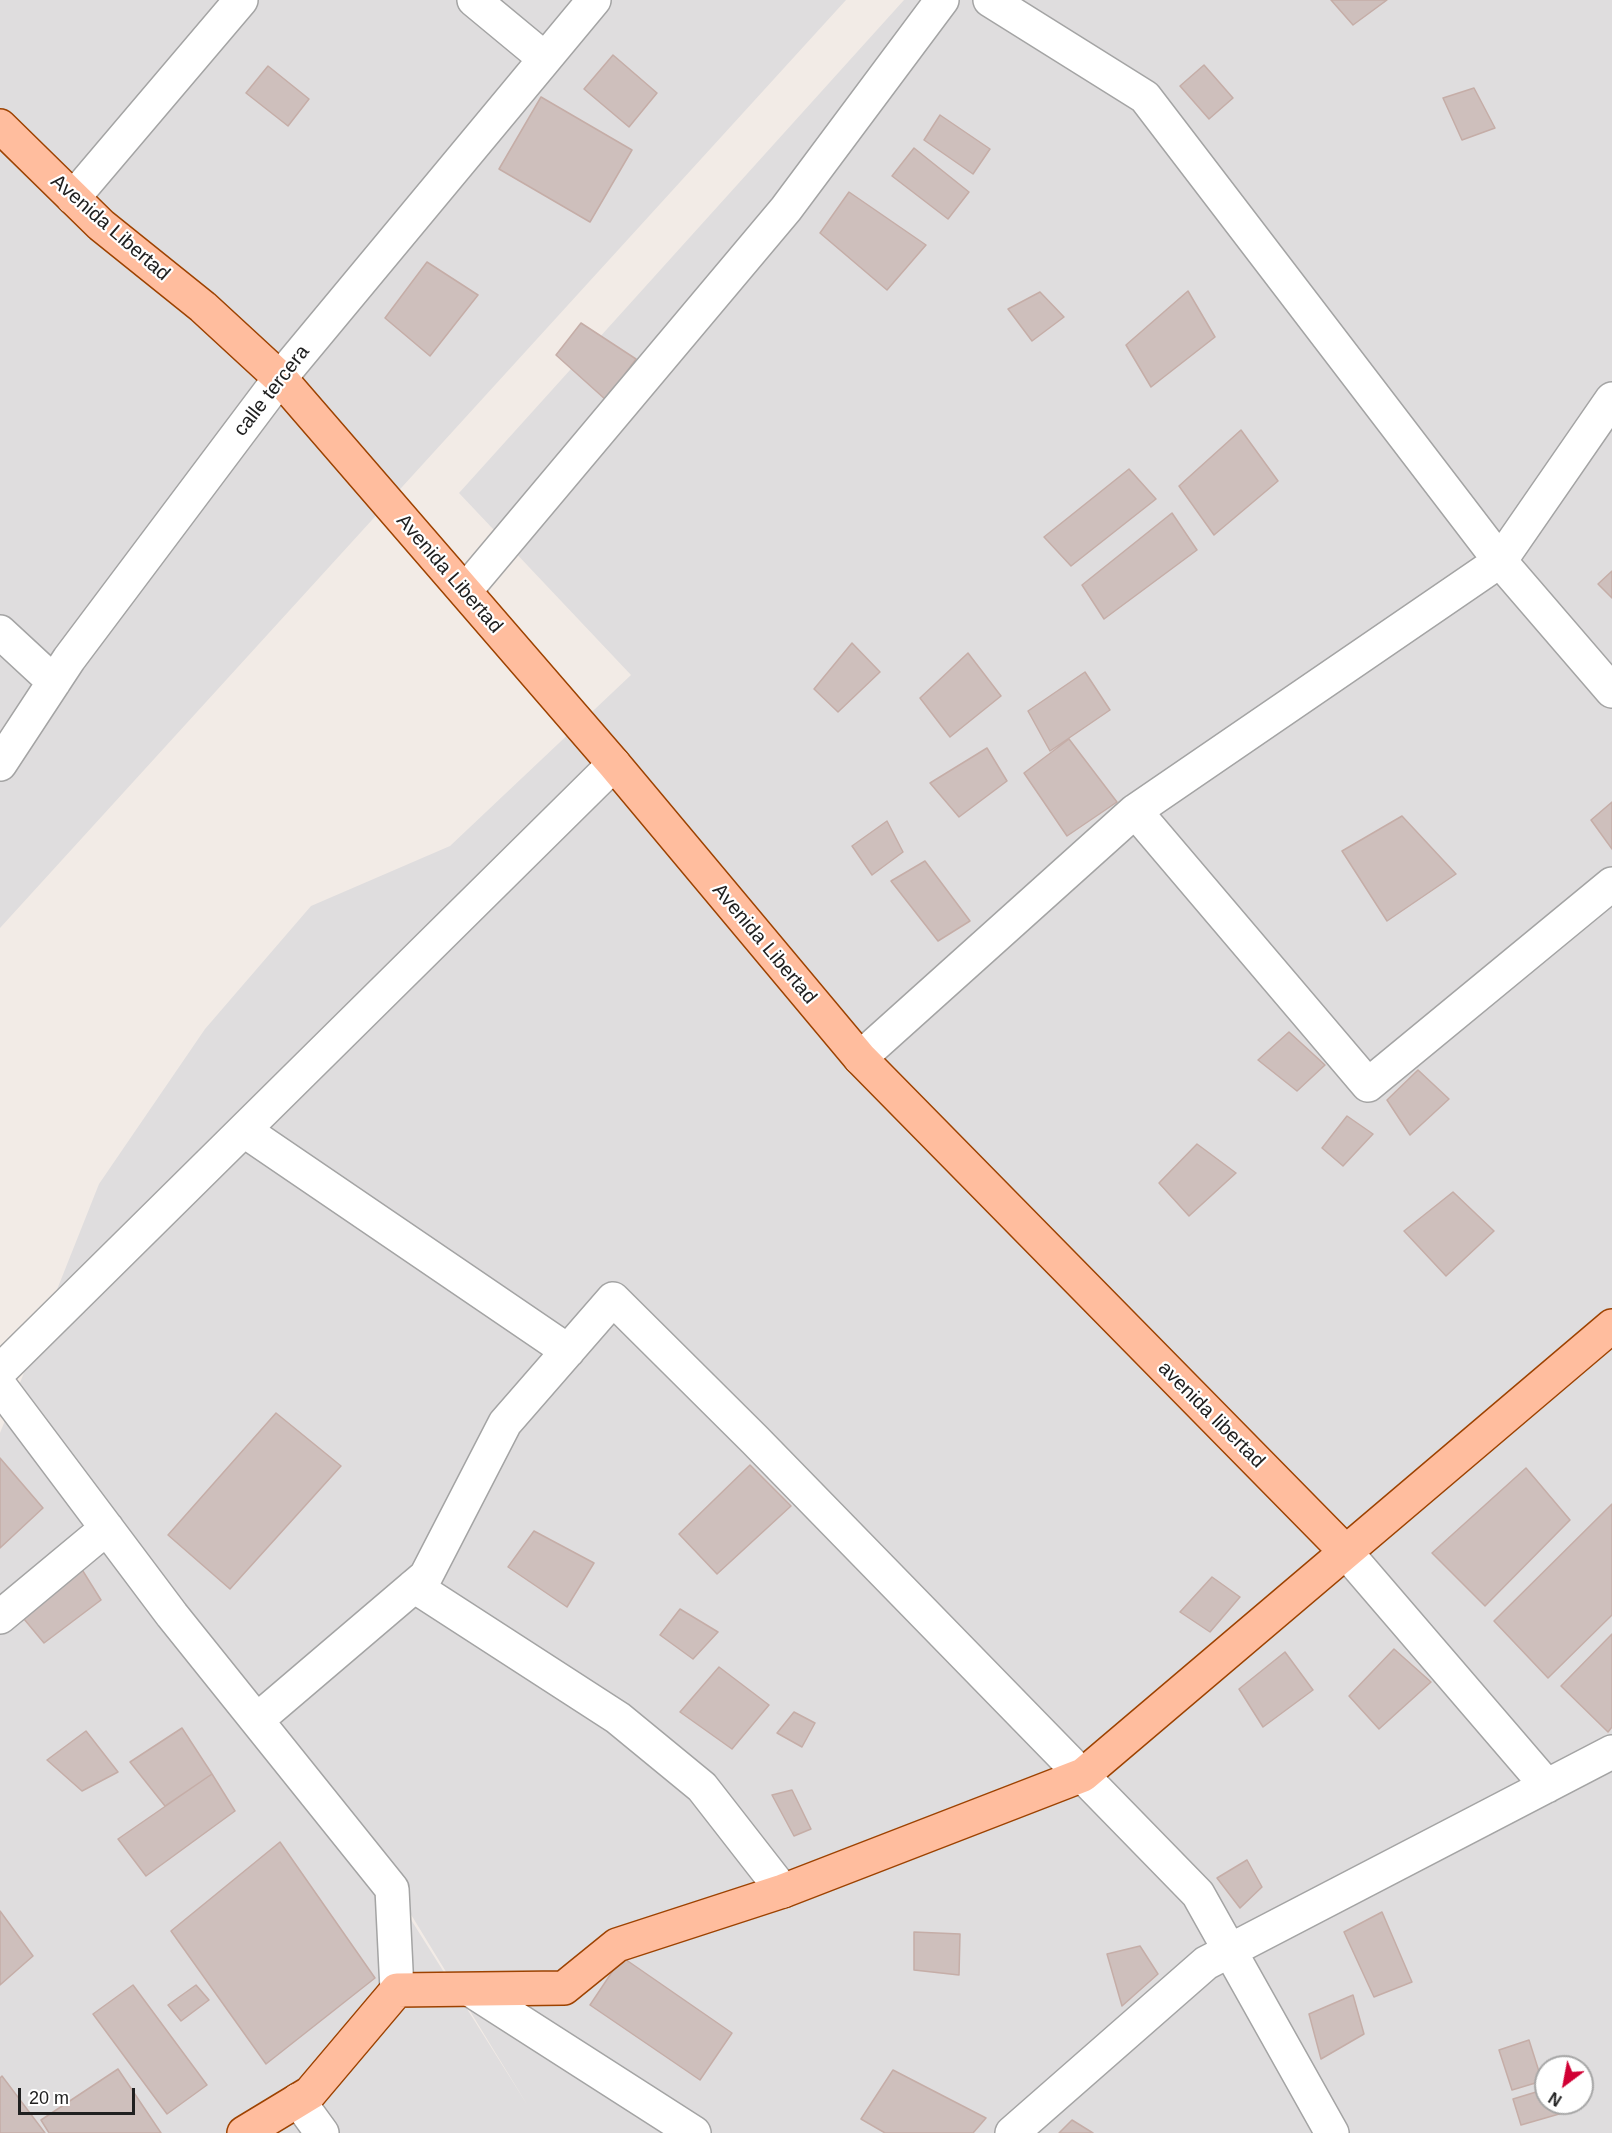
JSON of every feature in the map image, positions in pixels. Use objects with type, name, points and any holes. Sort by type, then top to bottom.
[{"type":"main road","name":"Avenida Libertad","points":[[0,126],[101,225],[202,307],[280,378],[614,764],[860,1058]]},
{"type":"main road","name":"avenida libertad","points":[[860,1058],[1345,1551]]},
{"type":"main road","points":[[244,2133],[310,2093],[397,1990],[564,1988],[617,1945],[783,1891],[1083,1775],[1612,1326]]},
{"type":"street","points":[[73,198],[241,0]]},
{"type":"street","points":[[474,0],[554,47],[594,0]]},
{"type":"street","points":[[465,591],[786,209],[942,0]]},
{"type":"street","points":[[990,0],[1144,97],[1500,561],[1612,692]]},
{"type":"street","name":"calle tercera","points":[[0,764],[69,659],[280,378],[554,47]]},
{"type":"street","points":[[860,1058],[1135,811],[1500,561],[1612,399]]},
{"type":"street","points":[[0,632],[54,682]]},
{"type":"street","points":[[0,1371],[614,764]]},
{"type":"street","points":[[1135,811],[1368,1085],[1612,884]]},
{"type":"street","points":[[245,1131],[568,1351]]},
{"type":"street","points":[[257,1720],[426,1576],[505,1423],[613,1299],[755,1440],[1198,1894],[1332,2133]]},
{"type":"street","points":[[0,1386],[172,1615],[392,1889],[397,1990]]},
{"type":"street","points":[[0,1617],[107,1528]]},
{"type":"street","name":"avenida libertad","points":[[1345,1551],[1547,1786]]},
{"type":"street","points":[[414,1586],[618,1718],[702,1787],[783,1891]]},
{"type":"street","points":[[1012,2133],[1206,1963],[1612,1752]]},
{"type":"street","points":[[471,1990],[694,2133]]},
{"type":"street","points":[[298,2100],[322,2133]]},
{"type":"shaded area","points":[[0,0],[846,0],[0,928]]},
{"type":"shaded area","points":[[904,0],[1612,0],[1612,2133],[0,2133],[0,1433],[99,1184],[205,1029],[311,906],[450,846],[631,675],[459,493]],"holes":[[[396,1890],[528,2106],[393,1891]]]},
{"type":"building","points":[[1331,0],[1387,0],[1353,25]]},
{"type":"building","points":[[613,55],[657,93],[629,127],[584,89]]},
{"type":"building","points":[[1204,65],[1233,98],[1209,119],[1180,86]]},
{"type":"building","points":[[268,66],[309,99],[288,126],[246,93]]},
{"type":"building","points":[[1474,88],[1495,128],[1462,140],[1443,98]]},
{"type":"building","points":[[541,97],[632,150],[590,222],[499,169]]},
{"type":"building","points":[[940,115],[990,149],[973,174],[924,140]]},
{"type":"building","points":[[914,148],[969,192],[948,219],[892,176]]},
{"type":"building","points":[[849,192],[926,245],[887,290],[820,233]]},
{"type":"building","points":[[427,262],[478,295],[430,356],[385,318]]},
{"type":"building","points":[[1188,291],[1215,337],[1151,387],[1126,345]]},
{"type":"building","points":[[1040,292],[1064,317],[1032,341],[1008,309]]},
{"type":"building","points":[[581,323],[636,359],[606,400],[556,355]]},
{"type":"building","points":[[1241,430],[1278,481],[1214,535],[1179,486]]},
{"type":"building","points":[[1129,469],[1156,499],[1071,566],[1044,537]]},
{"type":"building","points":[[1172,513],[1197,550],[1104,619],[1082,585]]},
{"type":"building","points":[[1612,571],[1612,598],[1598,584]]},
{"type":"building","points":[[852,643],[880,672],[838,712],[814,689]]},
{"type":"building","points":[[968,653],[1001,696],[950,737],[920,698]]},
{"type":"building","points":[[1085,672],[1110,710],[1050,751],[1028,711]]},
{"type":"building","points":[[1069,739],[1117,802],[1067,836],[1024,773]]},
{"type":"building","points":[[987,748],[1007,781],[959,817],[930,783]]},
{"type":"building","points":[[1612,802],[1612,849],[1591,820]]},
{"type":"building","points":[[1402,816],[1456,874],[1387,921],[1342,851]]},
{"type":"building","points":[[887,821],[903,852],[872,875],[852,846]]},
{"type":"building","points":[[925,861],[970,921],[938,941],[891,881]]},
{"type":"building","points":[[1289,1032],[1325,1065],[1297,1091],[1258,1060]]},
{"type":"building","points":[[1418,1070],[1449,1099],[1410,1135],[1387,1100]]},
{"type":"building","points":[[1347,1116],[1373,1134],[1343,1166],[1322,1148]]},
{"type":"building","points":[[1197,1144],[1236,1173],[1189,1216],[1159,1183]]},
{"type":"building","points":[[1453,1192],[1494,1231],[1446,1276],[1404,1231]]},
{"type":"building","points":[[276,1413],[341,1466],[230,1589],[168,1535]]},
{"type":"building","points":[[0,1458],[43,1508],[0,1548]]},
{"type":"building","points":[[750,1465],[791,1506],[717,1574],[679,1534]]},
{"type":"building","points":[[1526,1468],[1570,1520],[1485,1606],[1432,1553]]},
{"type":"building","points":[[1612,1504],[1612,1615],[1548,1678],[1494,1621]]},
{"type":"building","points":[[534,1531],[594,1563],[567,1607],[508,1567]]},
{"type":"building","points":[[81,1568],[101,1600],[44,1643],[24,1619]]},
{"type":"building","points":[[1212,1577],[1240,1597],[1210,1632],[1180,1612]]},
{"type":"building","points":[[680,1609],[718,1632],[693,1659],[660,1635]]},
{"type":"building","points":[[1612,1634],[1612,1727],[1608,1732],[1561,1686]]},
{"type":"building","points":[[1394,1649],[1431,1682],[1379,1729],[1349,1696]]},
{"type":"building","points":[[1285,1652],[1313,1690],[1263,1727],[1239,1689]]},
{"type":"building","points":[[719,1667],[769,1705],[732,1749],[680,1712]]},
{"type":"building","points":[[794,1712],[815,1723],[802,1747],[777,1733]]},
{"type":"building","points":[[182,1728],[212,1774],[165,1806],[130,1762]]},
{"type":"building","points":[[86,1731],[118,1772],[82,1791],[47,1760]]},
{"type":"building","points":[[212,1774],[235,1811],[146,1876],[118,1839]]},
{"type":"building","points":[[792,1790],[811,1829],[794,1836],[772,1795]]},
{"type":"building","points":[[280,1842],[375,1978],[266,2064],[171,1931]]},
{"type":"building","points":[[1247,1860],[1262,1887],[1240,1908],[1217,1878]]},
{"type":"building","points":[[0,1911],[33,1956],[0,1985]]},
{"type":"building","points":[[1382,1912],[1412,1982],[1374,1997],[1344,1932]]},
{"type":"building","points":[[914,1932],[960,1934],[959,1975],[914,1970]]},
{"type":"building","points":[[1140,1946],[1158,1974],[1122,2006],[1107,1954]]},
{"type":"building","points":[[622,1957],[732,2033],[700,2080],[590,2005]]},
{"type":"building","points":[[133,1985],[207,2085],[167,2114],[93,2014]]},
{"type":"building","points":[[196,1985],[209,2000],[181,2021],[168,2005]]},
{"type":"building","points":[[1353,1995],[1364,2034],[1321,2059],[1309,2014]]},
{"type":"building","points":[[1529,2040],[1534,2056],[1534,2083],[1512,2090],[1499,2050]]},
{"type":"building","points":[[118,2069],[161,2133],[49,2133],[41,2120]]},
{"type":"building","points":[[893,2070],[986,2118],[973,2133],[885,2133],[861,2119]]},
{"type":"building","points":[[2,2076],[45,2133],[0,2133],[0,2078]]},
{"type":"building","points":[[1534,2093],[1534,2115],[1556,2115],[1521,2125],[1513,2099]]},
{"type":"building","points":[[1072,2120],[1093,2133],[1059,2133]]}]
